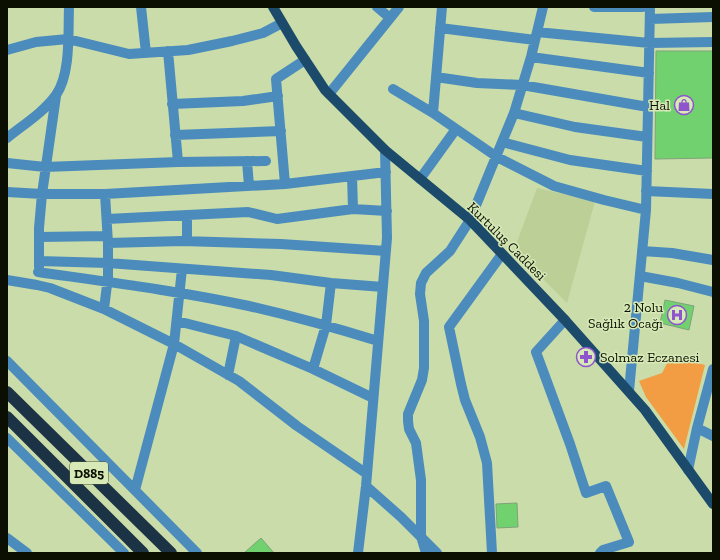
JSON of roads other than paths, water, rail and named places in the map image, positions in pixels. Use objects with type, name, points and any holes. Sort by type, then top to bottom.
[{"type":"highway","name":"D885","points":[[7,392],[171,553]]},
{"type":"highway","name":"D885","points":[[7,417],[143,553]]},
{"type":"main road","name":"Kurtuluş Caddesi","points":[[273,7],[305,60],[329,94],[385,150],[470,220],[565,320],[645,410],[713,504]]},
{"type":"street","points":[[37,285],[39,266],[39,237],[45,167],[56,96],[61,86],[64,72],[68,39],[69,7]]},
{"type":"street","points":[[141,7],[146,53]]},
{"type":"street","points":[[377,7],[390,18]]},
{"type":"street","points":[[329,94],[399,7]]},
{"type":"street","points":[[433,114],[442,7]]},
{"type":"street","points":[[426,553],[421,536],[420,480],[416,442],[409,429],[408,421],[408,414],[422,380],[424,368],[424,321],[420,294],[421,283],[426,273],[450,251],[470,220],[514,113],[531,56],[543,7]]},
{"type":"street","points":[[594,7],[643,7]]},
{"type":"street","points":[[629,391],[646,210],[650,7]]},
{"type":"street","points":[[650,19],[713,16]]},
{"type":"street","points":[[7,50],[36,42],[68,39],[129,54],[188,50],[263,33],[282,24]]},
{"type":"street","points":[[440,28],[649,43],[713,42]]},
{"type":"street","points":[[168,51],[178,162]]},
{"type":"street","points":[[531,56],[649,73]]},
{"type":"street","points":[[285,184],[276,79],[305,60]]},
{"type":"street","points":[[436,77],[477,83],[522,85],[648,107]]},
{"type":"street","points":[[393,89],[456,129],[496,157],[554,186],[646,210]]},
{"type":"street","points":[[7,138],[44,108],[56,96]]},
{"type":"street","points":[[172,104],[242,101],[278,96]]},
{"type":"street","points":[[514,113],[575,127],[647,137]]},
{"type":"street","points":[[420,179],[456,129]]},
{"type":"street","points":[[175,135],[281,131]]},
{"type":"street","points":[[502,142],[570,160],[647,171]]},
{"type":"street","points":[[358,553],[366,486],[386,251],[387,211],[385,150]]},
{"type":"street","points":[[247,161],[249,186]]},
{"type":"street","points":[[7,163],[45,167],[178,162],[266,161]]},
{"type":"street","points":[[7,192],[42,194],[105,194],[285,184],[386,172]]},
{"type":"street","points":[[352,176],[353,209]]},
{"type":"street","points":[[646,191],[713,194]]},
{"type":"street","points":[[104,309],[108,263],[105,194]]},
{"type":"street","points":[[106,219],[248,212],[277,219],[353,209],[387,211]]},
{"type":"street","points":[[187,215],[187,241]]},
{"type":"street","points":[[39,237],[281,244],[386,251]]},
{"type":"street","points":[[642,251],[713,260]]},
{"type":"street","points":[[492,553],[487,463],[480,438],[465,400],[449,326],[502,254]]},
{"type":"street","points":[[39,266],[108,263],[270,275],[383,288]]},
{"type":"street","points":[[39,266],[107,282],[248,306],[326,325],[378,341]]},
{"type":"street","points":[[134,490],[174,344],[182,269]]},
{"type":"street","points":[[640,276],[678,283],[713,292]]},
{"type":"street","points":[[7,280],[50,288],[104,309],[174,344],[239,381],[297,426],[367,474]]},
{"type":"street","points":[[313,369],[326,325],[331,283]]},
{"type":"street","points":[[565,320],[536,352],[570,444],[586,494],[606,486],[629,542],[603,550],[600,553]]},
{"type":"street","points":[[177,321],[236,336],[313,369],[374,398]]},
{"type":"street","points":[[228,375],[236,336]]},
{"type":"street","points":[[7,361],[198,553]]},
{"type":"street","points":[[688,470],[697,428],[709,398],[713,369]]},
{"type":"street","points":[[697,428],[713,436]]},
{"type":"street","points":[[7,438],[124,553]]},
{"type":"street","points":[[366,486],[438,553]]},
{"type":"street","points":[[7,538],[27,553]]},
{"type":"place","name":"Hal","points":[[684,105]]},
{"type":"place","name":"2 Nolu Sağlık Ocağı","points":[[677,315]]},
{"type":"place","name":"Solmaz Eczanesi","points":[[586,357]]}]
